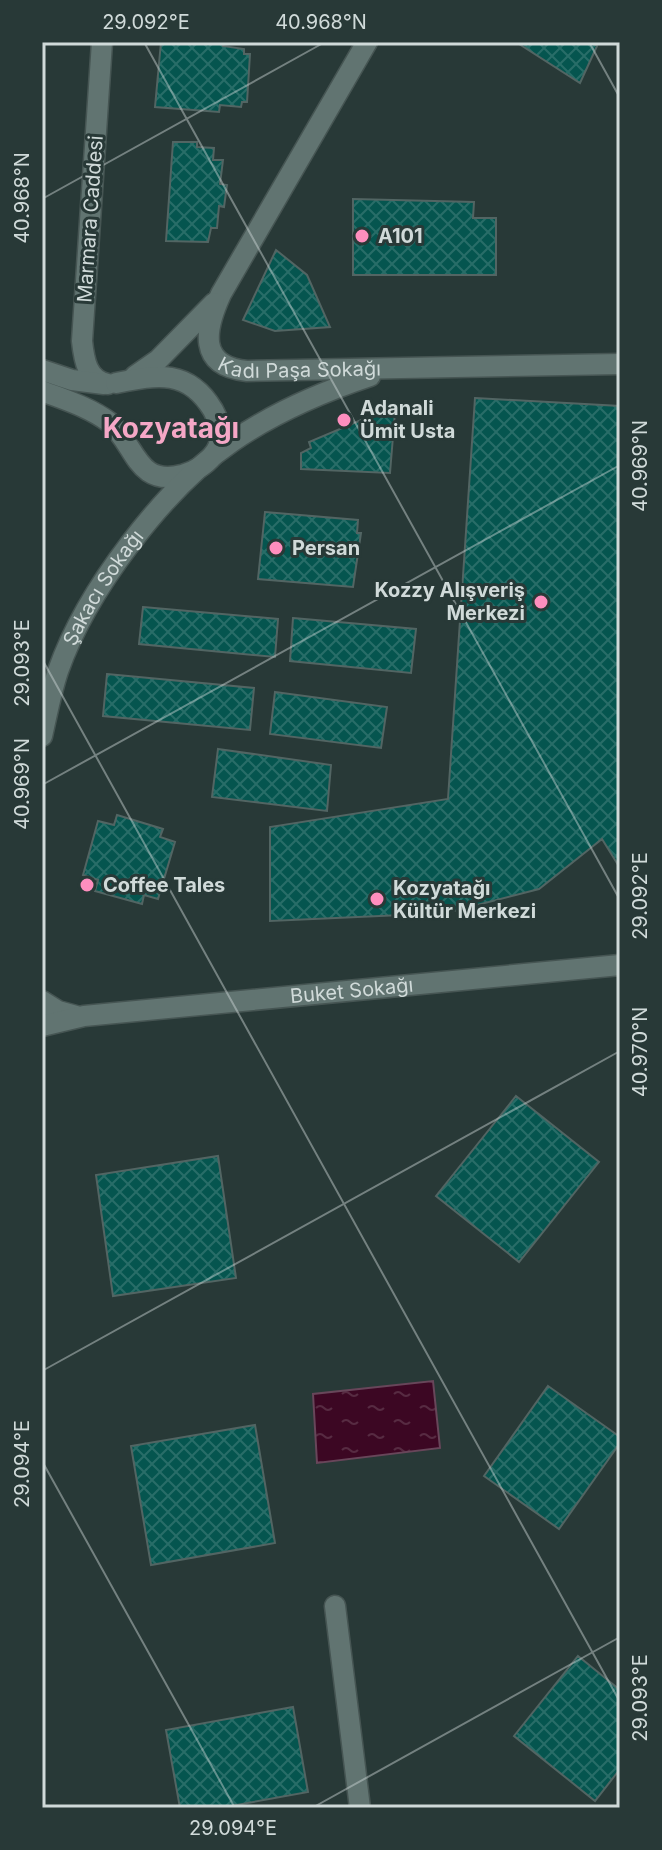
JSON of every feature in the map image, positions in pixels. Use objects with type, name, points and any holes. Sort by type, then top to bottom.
[{"type":"street","name":"Marmara Caddesi","points":[[102,42],[82,341],[90,373],[97,381],[112,384]]},
{"type":"street","points":[[112,384],[138,375],[158,360],[221,294],[367,42]]},
{"type":"street","name":"Kadı Paşa Sokağı","points":[[221,294],[211,317],[207,341],[216,358],[231,368],[260,371],[620,364]]},
{"type":"street","name":"Kadı Paşa Sokağı","points":[[206,464],[232,441],[287,409],[355,381],[406,369]]},
{"type":"street","points":[[42,370],[72,380],[112,384],[164,375],[180,380],[194,389],[213,410],[220,431],[217,449],[206,464],[177,476],[154,475],[142,467],[111,424],[86,409],[42,391]]},
{"type":"street","name":"Şakacı Sokağı","points":[[42,736],[59,669],[91,599],[164,504],[206,464]]},
{"type":"street","name":"Buket Sokağı","points":[[42,1026],[84,1016],[620,965]]},
{"type":"street","name":"Buket Sokağı","points":[[42,1001],[67,1015],[84,1016]]},
{"type":"street","points":[[335,1606],[360,1808]]},
{"type":"water","points":[[433,1381],[440,1448],[317,1463],[313,1394]]},
{"type":"building","points":[[161,42],[224,42],[223,46],[244,49],[244,54],[250,54],[247,102],[242,102],[241,107],[220,105],[219,112],[155,107]]},
{"type":"building","points":[[516,42],[591,42],[597,46],[580,83]]},
{"type":"building","points":[[173,142],[197,142],[197,147],[214,148],[213,160],[223,160],[220,184],[227,185],[224,207],[219,206],[217,228],[211,228],[208,242],[166,241]]},
{"type":"building","points":[[353,199],[474,202],[473,218],[496,218],[496,275],[353,275]]},
{"type":"building","points":[[276,250],[307,275],[330,327],[275,331],[243,320]]},
{"type":"building","name":"Kozzy Alışveriş Merkezi","points":[[475,398],[620,406],[620,868],[602,839],[539,889],[446,913],[270,921],[270,827],[448,799]]},
{"type":"building","points":[[395,412],[390,473],[301,469],[301,453],[311,448],[309,442],[373,415]]},
{"type":"building","points":[[265,512],[358,520],[357,533],[361,533],[353,587],[258,579]]},
{"type":"building","points":[[143,607],[278,619],[275,657],[139,644]]},
{"type":"building","points":[[293,618],[416,629],[411,673],[290,661]]},
{"type":"building","points":[[107,674],[254,688],[250,730],[103,716]]},
{"type":"building","points":[[275,692],[387,707],[381,748],[270,734]]},
{"type":"building","points":[[218,749],[331,765],[327,811],[212,797]]},
{"type":"building","points":[[117,815],[163,829],[160,837],[175,842],[158,899],[144,895],[142,904],[95,891],[98,880],[83,875],[98,821],[114,825]]},
{"type":"building","points":[[516,1096],[599,1162],[519,1262],[436,1196]]},
{"type":"building","points":[[218,1156],[236,1278],[113,1296],[96,1175]]},
{"type":"building","points":[[548,1386],[620,1437],[620,1443],[559,1529],[484,1476]]},
{"type":"building","points":[[255,1425],[275,1543],[151,1565],[131,1446]]},
{"type":"building","points":[[578,1656],[620,1690],[620,1769],[595,1801],[514,1736]]},
{"type":"building","points":[[293,1707],[308,1792],[220,1808],[180,1808],[166,1730]]},
{"type":"place","name":"A101","points":[[362,236]]},
{"type":"place","name":"Adanali Ümit Usta","points":[[344,420]]},
{"type":"place","name":"Persan","points":[[276,548]]},
{"type":"place","name":"Kozzy Alışveriş Merkezi","points":[[541,602]]},
{"type":"place","name":"Coffee Tales","points":[[87,885]]},
{"type":"place","name":"Kozyatağı Kültür Merkezi","points":[[377,899]]},
{"type":"district","name":"Kozyatağı","points":[[171,428]]}]
